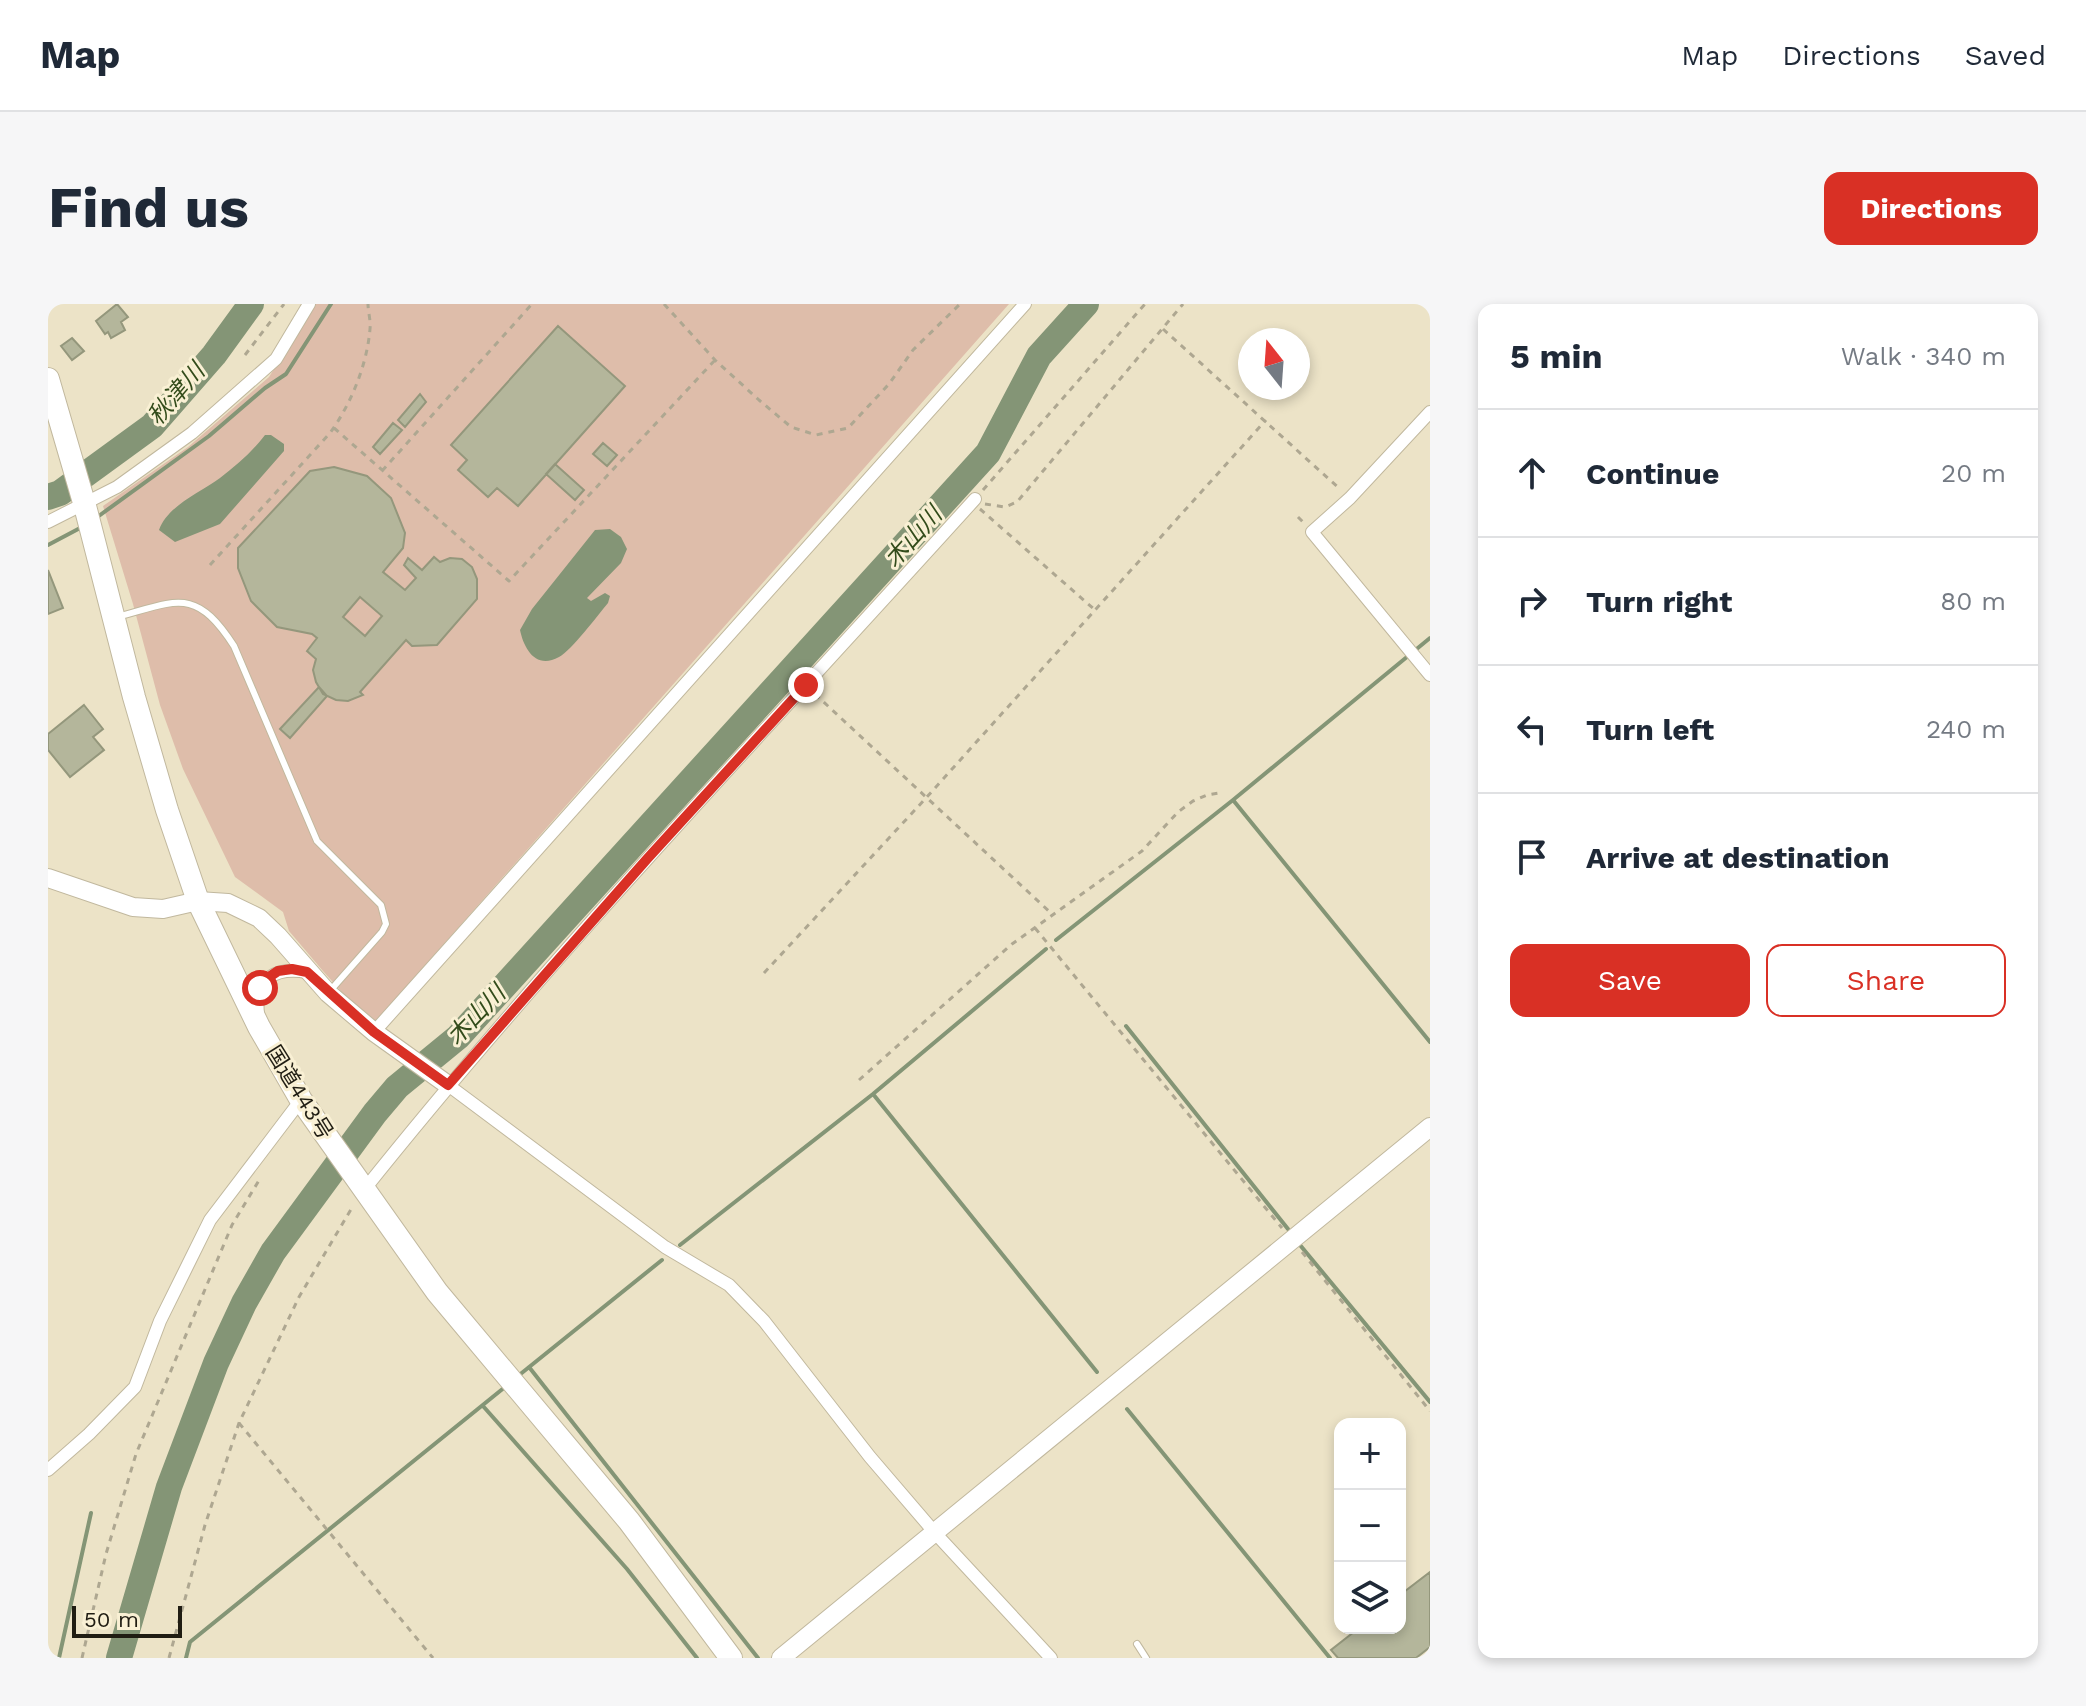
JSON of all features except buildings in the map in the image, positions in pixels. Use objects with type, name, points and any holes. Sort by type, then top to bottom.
[{"type":"highway","name":"国道443号","points":[[48,379],[138,712],[198,901],[259,1027],[304,1104],[437,1292],[637,1532],[731,1658]]},
{"type":"street","points":[[48,522],[87,517],[117,487],[235,397],[276,359],[309,304]]},
{"type":"street","points":[[378,1035],[1025,304]]},
{"type":"street","points":[[1430,412],[1350,498],[1312,532],[1430,675]]},
{"type":"street","points":[[364,1190],[448,1085],[647,859],[975,499]]},
{"type":"street","points":[[48,878],[133,907],[163,909],[198,901],[228,903],[259,918],[328,993],[378,1035],[665,1247],[729,1285],[764,1321],[870,1457],[936,1534],[1051,1658]]},
{"type":"street","points":[[259,1027],[257,1006],[260,988],[266,979],[278,971],[292,969],[307,972]]},
{"type":"street","points":[[48,1470],[135,1387],[160,1321],[210,1220],[304,1104]]},
{"type":"street","points":[[781,1658],[1430,1127]]},
{"type":"lane","points":[[114,618],[179,601],[189,603],[216,622],[234,646],[317,841],[381,905],[385,915],[382,932],[328,993]]},
{"type":"lane","points":[[1137,1644],[1146,1658]]},
{"type":"path","points":[[245,355],[284,304]]},
{"type":"path","points":[[210,565],[346,411],[371,327],[368,304]]},
{"type":"path","points":[[382,471],[532,304]]},
{"type":"path","points":[[664,304],[715,360],[791,427],[816,435],[848,428],[889,384],[913,350],[960,304]]},
{"type":"path","points":[[975,499],[1145,304]]},
{"type":"path","points":[[975,499],[991,507],[1005,507],[1017,502],[1183,304]]},
{"type":"path","points":[[1162,329],[1350,498]]},
{"type":"path","points":[[334,428],[509,581],[715,360]]},
{"type":"path","points":[[764,973],[1266,420]]},
{"type":"path","points":[[975,499],[981,510],[1095,610]]},
{"type":"path","points":[[806,685],[1052,914]]},
{"type":"path","points":[[859,1080],[981,970],[1052,914],[1142,851],[1178,812],[1193,801],[1219,793]]},
{"type":"path","points":[[1035,928],[1430,1411]]},
{"type":"path","points":[[82,1658],[106,1554],[136,1454],[232,1225],[265,1171]]},
{"type":"path","points":[[169,1658],[205,1525],[239,1423],[299,1297],[341,1222],[364,1190]]},
{"type":"path","points":[[239,1423],[433,1658]]},
{"type":"shaded area","points":[[315,304],[1009,304],[375,1022],[348,999],[289,931],[283,912],[235,877],[183,769],[160,705],[103,506],[188,447],[269,377]]},
{"type":"shaded area","points":[[265,435],[271,435],[284,444],[284,451],[220,524],[175,542],[159,530],[170,513],[220,478],[250,453]]},
{"type":"shaded area","points":[[610,529],[621,537],[627,549],[621,563],[587,598],[591,601],[605,593],[610,596],[608,603],[559,657],[544,661],[532,656],[520,630],[532,609],[595,530]]},
{"type":"waterway","name":"秋津川","points":[[48,497],[60,493],[152,426],[214,355],[251,304]]},
{"type":"waterway","points":[[96,518],[209,436],[286,374],[331,304]]},
{"type":"waterway","name":"木山川","points":[[119,1658],[169,1487],[216,1363],[244,1303],[273,1252],[397,1087],[458,1037],[988,453],[1039,356],[1086,304]]},
{"type":"waterway","points":[[48,545],[82,527]]},
{"type":"waterway","points":[[1056,940],[1430,638]]},
{"type":"waterway","points":[[1233,800],[1430,1042]]},
{"type":"waterway","points":[[680,1245],[873,1094],[1046,949]]},
{"type":"waterway","points":[[1126,1026],[1288,1229]]},
{"type":"waterway","points":[[873,1094],[1097,1372]]},
{"type":"waterway","points":[[1300,1245],[1430,1402]]},
{"type":"waterway","points":[[518,1376],[662,1260]]},
{"type":"waterway","points":[[529,1367],[758,1658]]},
{"type":"waterway","points":[[186,1658],[190,1642],[505,1387]]},
{"type":"waterway","points":[[483,1406],[627,1569],[697,1658]]},
{"type":"waterway","points":[[1127,1409],[1330,1658]]},
{"type":"waterway","points":[[59,1658],[91,1513]]},
{"type":"route","points":[[260,988],[266,979],[278,971],[292,969],[307,972],[374,1032],[448,1085],[647,859],[806,685]]}]
